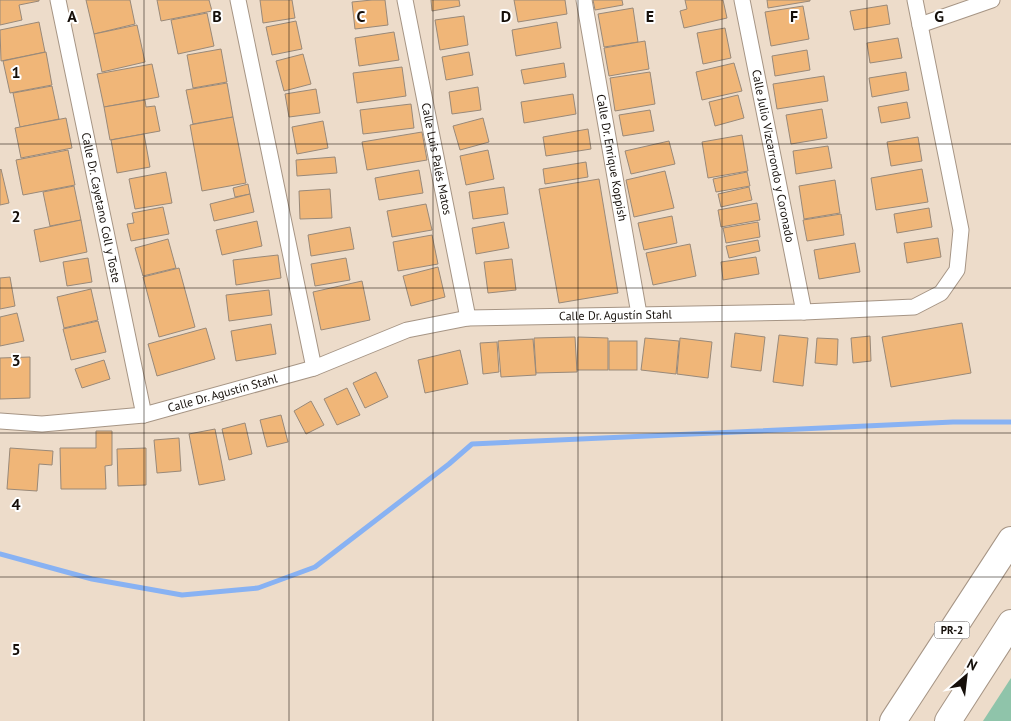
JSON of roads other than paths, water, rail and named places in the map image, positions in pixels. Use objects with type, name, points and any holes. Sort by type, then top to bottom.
[{"type":"highway","name":"PR-2","points":[[895,717],[1011,540]]},
{"type":"highway","points":[[948,721],[1011,623]]},
{"type":"street","name":"Calle Dr. Cayetano Coll y Toste","points":[[58,0],[144,415]]},
{"type":"street","points":[[238,0],[314,368]]},
{"type":"street","name":"Calle Luis Palés Matos","points":[[405,0],[468,318]]},
{"type":"street","name":"Calle Dr. Enrique Koppish","points":[[584,0],[639,314]]},
{"type":"street","name":"Calle Julio Vizcarrondo y Coronado","points":[[742,0],[804,312]]},
{"type":"street","name":"Calle Dr. Agustín Stahl","points":[[0,421],[42,424],[144,415],[314,368],[407,330],[468,318],[804,312],[914,308],[941,293],[957,270],[961,230],[915,0]]},
{"type":"street","points":[[920,25],[992,0]]},
{"type":"waterway","points":[[0,554],[92,579],[182,595],[258,588],[315,567],[449,464],[472,444],[953,422],[1011,422]]}]
